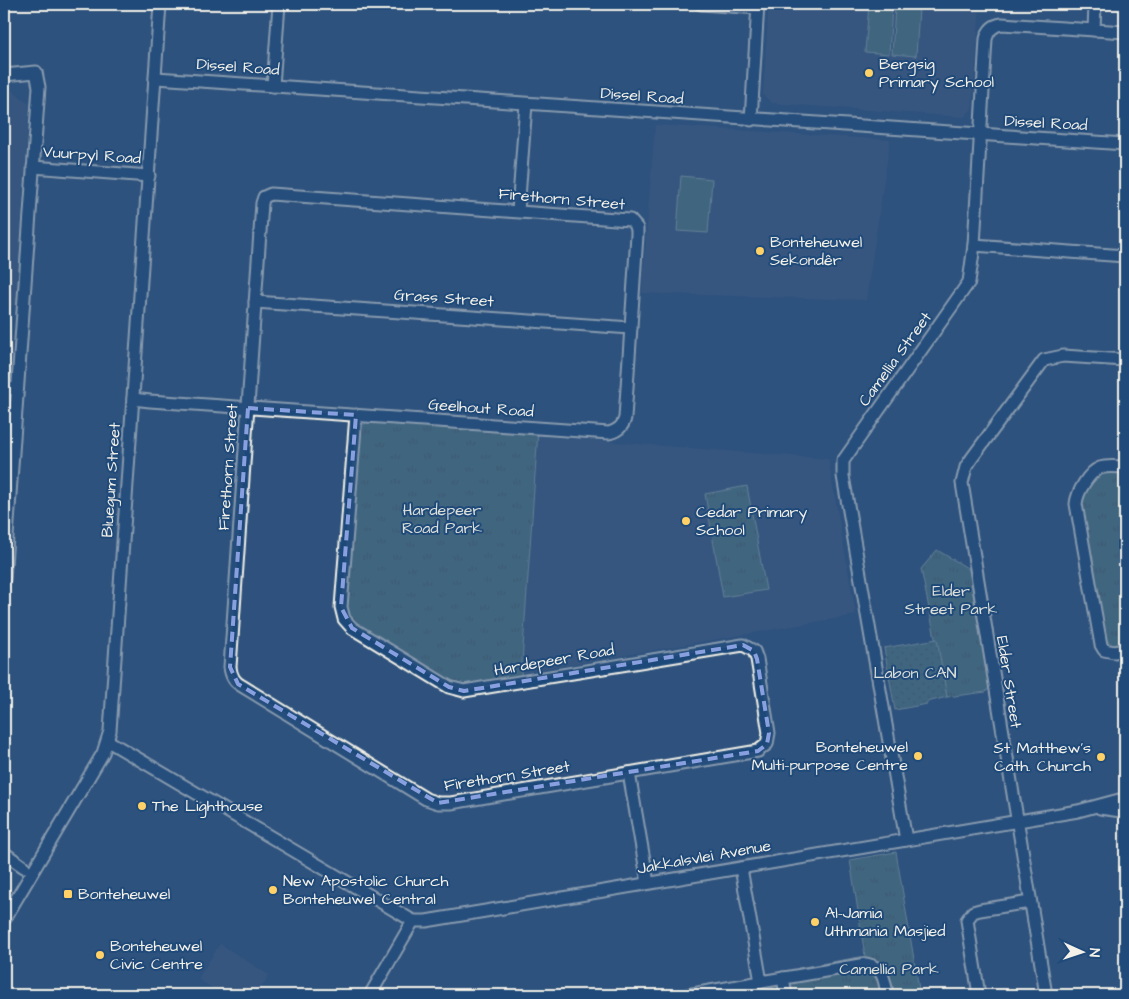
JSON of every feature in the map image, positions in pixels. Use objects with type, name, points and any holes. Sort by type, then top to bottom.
[{"type":"street","points":[[273,86],[279,4]]},
{"type":"street","points":[[700,4],[758,6],[751,120]]},
{"type":"street","points":[[1094,30],[1095,4]]},
{"type":"street","name":"Bluegum Street","points":[[4,920],[108,741],[162,7]]},
{"type":"street","name":"Camellia Street","points":[[906,840],[843,476],[843,461],[966,288],[972,273],[986,39],[991,28],[1002,24],[1125,32]]},
{"type":"street","points":[[4,75],[32,71],[38,76],[4,579]]},
{"type":"street","name":"Dissel Road","points":[[156,78],[1125,144]]},
{"type":"street","points":[[518,211],[526,104]]},
{"type":"street","name":"Vuurpyl Road","points":[[33,167],[149,176]]},
{"type":"street","name":"Firethorn Street","points":[[629,773],[451,803],[438,803],[426,799],[235,681],[230,667],[262,203],[264,197],[271,194],[518,211],[630,220],[635,224]]},
{"type":"street","name":"Geelhout Road","points":[[133,400],[612,432],[622,426],[624,418],[637,235],[635,224]]},
{"type":"street","points":[[974,245],[1125,256]]},
{"type":"street","name":"Grass Street","points":[[255,302],[631,328]]},
{"type":"street","name":"Elder Street","points":[[1046,995],[963,500],[963,476],[972,458],[1044,360],[1049,357],[1063,356],[1125,360]]},
{"type":"street","points":[[4,388],[17,389]]},
{"type":"street","name":"Hardepeer Road","points":[[356,415],[342,613],[348,624],[357,632],[449,687],[459,691],[469,691],[739,645],[747,646],[754,651],[757,659],[769,733],[769,740],[764,747],[758,751],[629,773]]},
{"type":"street","points":[[1125,468],[1099,468],[1093,472],[1077,499],[1099,638],[1104,650],[1110,652],[1125,650]]},
{"type":"street","points":[[108,741],[413,921],[370,995]]},
{"type":"street","points":[[629,773],[648,883]]},
{"type":"street","name":"Jakkalsvlei Avenue","points":[[413,921],[426,921],[1123,804]]},
{"type":"street","points":[[4,853],[24,867]]},
{"type":"street","points":[[741,868],[761,982]]},
{"type":"street","points":[[979,995],[967,920],[973,912],[980,910],[1030,902]]},
{"type":"street","points":[[687,995],[866,964],[875,966],[885,980],[887,995]]},
{"type":"street","points":[[783,978],[786,995]]},
{"type":"highlighted area","points":[[248,408],[356,415],[341,607],[352,628],[449,687],[464,691],[743,645],[754,651],[757,659],[769,733],[767,744],[758,751],[438,803],[238,684],[230,667]]},
{"type":"shaded area","name":"Bergsig Primary School","points":[[769,4],[980,4],[972,109],[964,117],[772,103],[763,95]]},
{"type":"shaded area","points":[[4,84],[29,104],[16,306],[4,304]]},
{"type":"shaded area","name":"Bonteheuwel Sekondêr","points":[[655,125],[890,140],[866,300],[642,293]]},
{"type":"shaded area","name":"Cedar Primary School","points":[[538,436],[828,459],[856,615],[521,673]]},
{"type":"shaded area","points":[[220,944],[269,975],[256,995],[224,995],[198,979]]},
{"type":"green space","points":[[869,5],[892,6],[889,54],[865,52]]},
{"type":"green space","points":[[895,7],[919,8],[916,56],[892,54]]},
{"type":"green space","points":[[681,176],[712,179],[708,233],[677,231]]},
{"type":"green space","name":"Hardepeer Road Park","points":[[368,421],[538,431],[521,677],[468,687],[453,684],[359,629],[349,618],[347,603],[359,429]]},
{"type":"green space","points":[[1107,472],[1125,473],[1125,644],[1115,646],[1104,639],[1081,504],[1087,489],[1094,480]]},
{"type":"green space","points":[[747,486],[766,590],[723,597],[705,494]]},
{"type":"green space","name":"Elder Street Park","points":[[937,550],[969,569],[989,687],[986,692],[947,697],[921,569]]},
{"type":"green space","name":"Labon CAN","points":[[937,639],[947,697],[927,702],[927,704],[895,710],[884,648]]},
{"type":"green space","name":"Camellia Park","points":[[896,852],[920,995],[774,995],[771,979],[799,974],[798,968],[865,956],[850,860]]},
{"type":"place","name":"Bergsig Primary School","points":[[869,73]]},
{"type":"place","name":"Bonteheuwel Sekondêr","points":[[760,251]]},
{"type":"place","name":"Cedar Primary School","points":[[686,521]]},
{"type":"place","name":"Bonteheuwel Multi-purpose Centre","points":[[918,756]]},
{"type":"place","name":"St Matthew's Cath. Church","points":[[1101,757]]},
{"type":"place","name":"The Lighthouse","points":[[142,806]]},
{"type":"place","name":"New Apostolic Church Bonteheuwel Central","points":[[273,890]]},
{"type":"place","name":"Bonteheuwel","points":[[68,894]]},
{"type":"place","name":"Al-Jamia Uthmania Masjied","points":[[815,922]]},
{"type":"place","name":"Bonteheuwel Civic Centre","points":[[100,955]]}]
